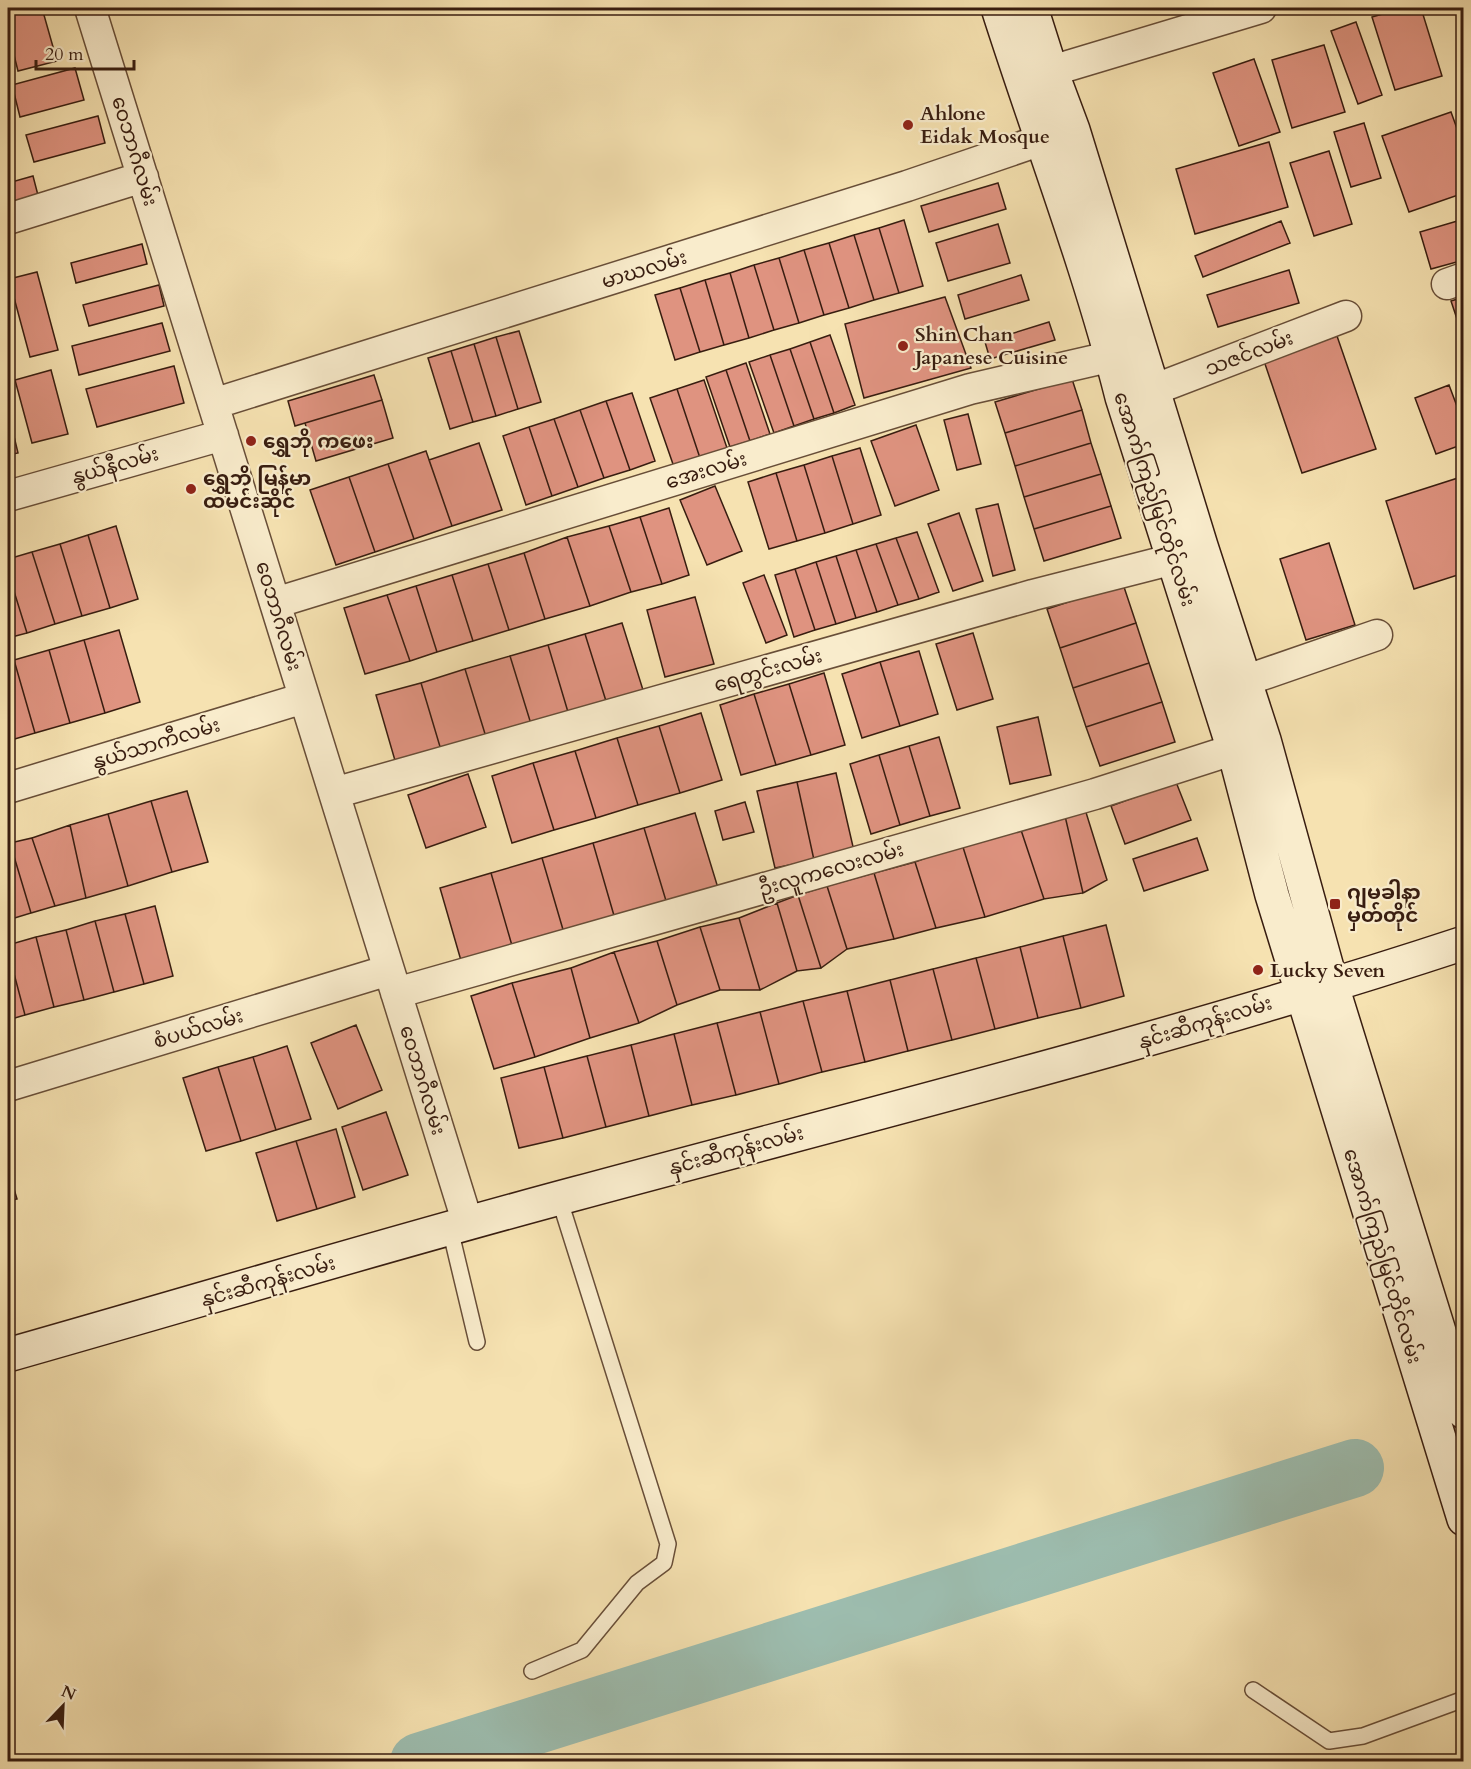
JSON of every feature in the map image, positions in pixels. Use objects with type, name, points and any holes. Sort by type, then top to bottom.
[{"type":"main road","name":"အောက်ကြည့်မြင်တိုင်လမ်း","points":[[998,8],[1037,78],[1058,135],[1126,353],[1153,390],[1188,553],[1249,745]]},
{"type":"main road","name":"အောက်ကြည့်မြင်တိုင်လမ်း","points":[[1031,8],[1037,78]]},
{"type":"main road","name":"အောက်ကြည့်မြင်တိုင်လမ်း","points":[[1126,353],[1122,397],[1244,681],[1249,745],[1272,895],[1317,990]]},
{"type":"main road","name":"နှင်းဆီကုန်းလမ်း","points":[[8,1355],[559,1198],[1157,1037],[1317,990],[1464,943]]},
{"type":"main road","name":"အောက်ကြည်မြင်တိုင်လမ်း","points":[[1317,990],[1449,1401],[1464,1519]]},
{"type":"street","name":"ဝေဘာဂီလမ်း","points":[[90,8],[393,982],[459,1226]]},
{"type":"street","points":[[1037,78],[1261,8]]},
{"type":"street","name":"မာဃလမ်း","points":[[213,404],[907,186],[1058,135]]},
{"type":"street","points":[[8,219],[143,177]]},
{"type":"street","name":"သဇင်လမ်း","points":[[1153,390],[1346,316]]},
{"type":"street","name":"အေးလမ်း","points":[[275,603],[970,389],[1126,353]]},
{"type":"street","name":"နွယ်နီလမ်း","points":[[8,496],[223,435]]},
{"type":"street","name":"ရေတွင်းလမ်း","points":[[334,793],[1188,553]]},
{"type":"street","points":[[1244,681],[1377,635]]},
{"type":"street","name":"နွယ်သာကီလမ်း","points":[[8,788],[304,698]]},
{"type":"street","name":"ဦးလူကလေးလမ်း","points":[[393,982],[1095,794],[1249,745]]},
{"type":"street","name":"စံပယ်လမ်း","points":[[8,1086],[393,982]]},
{"type":"lane","points":[[532,1671],[582,1650],[637,1583],[664,1563],[668,1544],[559,1198]]},
{"type":"lane","points":[[459,1226],[477,1342]]},
{"type":"lane","points":[[1254,1690],[1329,1741],[1363,1736],[1464,1699]]},
{"type":"building","points":[[8,8],[42,8],[57,61],[18,71],[8,31]]},
{"type":"building","points":[[1404,8],[1421,8],[1442,76],[1395,90],[1372,17]]},
{"type":"building","points":[[1356,22],[1382,95],[1358,104],[1331,31]]},
{"type":"building","points":[[1324,45],[1345,112],[1292,128],[1272,60]]},
{"type":"building","points":[[1254,59],[1280,132],[1239,146],[1213,73]]},
{"type":"building","points":[[75,68],[84,100],[20,117],[12,85]]},
{"type":"building","points":[[1451,112],[1464,148],[1464,193],[1409,212],[1382,136]]},
{"type":"building","points":[[98,116],[105,143],[34,162],[26,135]]},
{"type":"building","points":[[1364,123],[1381,178],[1351,187],[1334,132]]},
{"type":"building","points":[[1269,142],[1288,207],[1195,234],[1176,169]]},
{"type":"building","points":[[1329,151],[1352,224],[1314,236],[1290,163]]},
{"type":"building","points":[[33,176],[40,203],[8,212],[8,183]]},
{"type":"building","points":[[998,183],[1006,209],[929,232],[921,206]]},
{"type":"building","points":[[1464,219],[1464,260],[1431,269],[1420,232]]},
{"type":"building","points":[[904,220],[923,286],[899,293],[879,228]]},
{"type":"building","points":[[1281,221],[1290,243],[1203,277],[1195,256]]},
{"type":"building","points":[[998,224],[1010,263],[948,281],[936,243]]},
{"type":"building","points":[[879,228],[899,293],[874,300],[854,235]]},
{"type":"building","points":[[854,235],[874,300],[849,308],[829,243]]},
{"type":"building","points":[[829,243],[849,308],[824,315],[804,250]]},
{"type":"building","points":[[142,244],[147,264],[76,283],[71,263]]},
{"type":"building","points":[[804,250],[824,315],[799,323],[779,258]]},
{"type":"building","points":[[779,258],[799,323],[774,330],[754,265]]},
{"type":"building","points":[[754,265],[774,330],[749,338],[730,273]]},
{"type":"building","points":[[1289,270],[1299,303],[1218,327],[1207,295]]},
{"type":"building","points":[[37,272],[58,350],[30,357],[9,279]]},
{"type":"building","points":[[730,273],[749,338],[724,345],[705,280]]},
{"type":"building","points":[[1021,275],[1029,300],[965,319],[958,295]]},
{"type":"building","points":[[705,280],[724,345],[700,352],[680,288]]},
{"type":"building","points":[[159,285],[164,306],[89,326],[83,305]]},
{"type":"building","points":[[680,288],[700,352],[675,360],[655,295]]},
{"type":"building","points":[[945,297],[971,368],[864,398],[845,324]]},
{"type":"building","points":[[1464,297],[1464,340],[1451,301]]},
{"type":"building","points":[[1049,322],[1055,340],[990,359],[985,342]]},
{"type":"building","points":[[162,323],[170,351],[79,375],[72,346]]},
{"type":"building","points":[[519,331],[541,402],[518,409],[496,337]]},
{"type":"building","points":[[830,335],[855,405],[834,413],[810,342]]},
{"type":"building","points":[[1337,336],[1376,449],[1302,473],[1264,361]]},
{"type":"building","points":[[496,337],[518,409],[496,416],[474,344]]},
{"type":"building","points":[[810,342],[834,413],[814,419],[790,349]]},
{"type":"building","points":[[474,344],[496,416],[473,422],[451,351]]},
{"type":"building","points":[[790,349],[814,419],[794,426],[770,355]]},
{"type":"building","points":[[451,351],[473,422],[450,429],[428,358]]},
{"type":"building","points":[[770,355],[794,426],[774,433],[749,362]]},
{"type":"building","points":[[746,363],[770,434],[750,441],[726,370]]},
{"type":"building","points":[[174,366],[184,403],[97,427],[86,389]]},
{"type":"building","points":[[51,370],[68,434],[32,443],[15,380]]},
{"type":"building","points":[[726,370],[750,441],[730,447],[706,377]]},
{"type":"building","points":[[374,375],[382,400],[295,426],[288,401]]},
{"type":"building","points":[[1072,379],[1082,410],[1005,433],[995,402]]},
{"type":"building","points":[[704,380],[727,448],[700,458],[677,389]]},
{"type":"building","points":[[1449,385],[1464,425],[1464,444],[1436,454],[1415,398]]},
{"type":"building","points":[[677,389],[700,458],[674,467],[650,398]]},
{"type":"building","points":[[632,393],[655,461],[630,470],[606,401]]},
{"type":"building","points":[[382,400],[393,438],[316,461],[305,423]]},
{"type":"building","points":[[606,401],[630,470],[604,478],[580,410]]},
{"type":"building","points":[[580,410],[604,478],[578,487],[554,419]]},
{"type":"building","points":[[1082,410],[1091,443],[1015,466],[1005,433]]},
{"type":"building","points":[[8,411],[18,453],[8,455]]},
{"type":"building","points":[[968,414],[981,464],[957,470],[944,420]]},
{"type":"building","points":[[554,419],[578,487],[552,496],[529,427]]},
{"type":"building","points":[[916,425],[939,490],[895,506],[871,441]]},
{"type":"building","points":[[529,427],[552,496],[526,505],[503,436]]},
{"type":"building","points":[[479,443],[502,510],[452,526],[429,460]]},
{"type":"building","points":[[1091,443],[1101,474],[1024,497],[1015,466]]},
{"type":"building","points":[[860,448],[881,515],[853,524],[832,456]]},
{"type":"building","points":[[426,451],[452,526],[414,539],[388,464]]},
{"type":"building","points":[[832,456],[853,524],[825,533],[804,465]]},
{"type":"building","points":[[388,464],[414,539],[375,552],[349,477]]},
{"type":"building","points":[[804,465],[825,533],[797,541],[776,473]]},
{"type":"building","points":[[776,473],[797,541],[769,549],[748,482]]},
{"type":"building","points":[[1101,474],[1111,506],[1034,529],[1024,497]]},
{"type":"building","points":[[349,477],[375,552],[336,565],[310,490]]},
{"type":"building","points":[[1461,477],[1464,483],[1464,573],[1414,589],[1386,501]]},
{"type":"building","points":[[715,486],[742,551],[707,565],[680,500]]},
{"type":"building","points":[[998,504],[1015,570],[993,576],[976,509]]},
{"type":"building","points":[[1111,506],[1121,538],[1044,561],[1034,529]]},
{"type":"building","points":[[669,508],[689,575],[662,584],[640,517]]},
{"type":"building","points":[[959,513],[983,581],[953,591],[928,524]]},
{"type":"building","points":[[640,517],[662,584],[631,592],[609,526]]},
{"type":"building","points":[[116,526],[138,599],[110,608],[88,535]]},
{"type":"building","points":[[609,526],[631,592],[590,606],[567,537]]},
{"type":"building","points":[[917,532],[939,592],[919,599],[896,538]]},
{"type":"building","points":[[88,535],[110,608],[82,616],[60,544]]},
{"type":"building","points":[[567,537],[590,606],[545,619],[524,553]]},
{"type":"building","points":[[896,538],[919,599],[898,605],[876,544]]},
{"type":"building","points":[[1329,543],[1355,625],[1306,640],[1280,559]]},
{"type":"building","points":[[60,544],[82,616],[55,624],[32,552]]},
{"type":"building","points":[[876,544],[898,605],[877,612],[856,550]]},
{"type":"building","points":[[856,550],[877,612],[856,618],[836,556]]},
{"type":"building","points":[[32,552],[55,624],[27,633],[8,572],[8,559]]},
{"type":"building","points":[[524,553],[545,619],[509,630],[488,564]]},
{"type":"building","points":[[836,556],[856,618],[836,624],[816,562]]},
{"type":"building","points":[[816,562],[836,624],[815,630],[795,569]]},
{"type":"building","points":[[488,564],[509,630],[473,641],[452,575]]},
{"type":"building","points":[[795,569],[815,630],[794,637],[775,575]]},
{"type":"building","points":[[8,572],[27,633],[8,638]]},
{"type":"building","points":[[452,575],[473,641],[437,652],[416,586]]},
{"type":"building","points":[[764,575],[787,635],[766,643],[743,583]]},
{"type":"building","points":[[1123,584],[1136,623],[1060,648],[1047,609]]},
{"type":"building","points":[[416,586],[437,652],[410,661],[387,595]]},
{"type":"building","points":[[387,595],[410,661],[365,674],[344,608]]},
{"type":"building","points":[[695,597],[714,664],[665,677],[647,610]]},
{"type":"building","points":[[622,623],[643,690],[606,701],[585,634]]},
{"type":"building","points":[[1136,623],[1149,663],[1073,688],[1060,648]]},
{"type":"building","points":[[119,630],[140,702],[105,713],[84,640]]},
{"type":"building","points":[[973,633],[993,699],[957,710],[936,644]]},
{"type":"building","points":[[585,634],[606,701],[568,712],[548,645]]},
{"type":"building","points":[[84,640],[105,713],[70,723],[49,650]]},
{"type":"building","points":[[548,645],[568,712],[531,724],[510,656]]},
{"type":"building","points":[[49,650],[70,723],[35,733],[14,660]]},
{"type":"building","points":[[919,651],[938,714],[900,726],[880,662]]},
{"type":"building","points":[[510,656],[531,724],[486,737],[465,669]]},
{"type":"building","points":[[14,660],[35,733],[8,741],[8,662]]},
{"type":"building","points":[[880,662],[900,726],[862,738],[842,674]]},
{"type":"building","points":[[1149,663],[1162,702],[1086,727],[1073,688]]},
{"type":"building","points":[[465,669],[486,737],[441,750],[421,683]]},
{"type":"building","points":[[824,673],[845,745],[811,755],[789,684]]},
{"type":"building","points":[[421,683],[441,750],[396,764],[376,695]]},
{"type":"building","points":[[789,684],[811,755],[776,765],[754,694]]},
{"type":"building","points":[[754,694],[776,765],[741,775],[720,705]]},
{"type":"building","points":[[1162,702],[1175,742],[1100,766],[1086,727]]},
{"type":"building","points":[[701,713],[722,780],[680,793],[659,726]]},
{"type":"building","points":[[1038,717],[1051,775],[1010,784],[997,727]]},
{"type":"building","points":[[659,726],[680,793],[638,805],[617,738]]},
{"type":"building","points":[[939,737],[960,808],[930,816],[909,746]]},
{"type":"building","points":[[617,738],[638,805],[596,818],[575,751]]},
{"type":"building","points":[[909,746],[930,816],[900,825],[879,755]]},
{"type":"building","points":[[575,751],[596,818],[554,830],[533,763]]},
{"type":"building","points":[[879,755],[900,825],[871,834],[850,764]]},
{"type":"building","points":[[533,763],[554,830],[512,843],[492,776]]},
{"type":"building","points":[[836,773],[854,851],[814,860],[797,782]]},
{"type":"building","points":[[468,774],[486,827],[426,848],[408,795]]},
{"type":"building","points":[[797,782],[814,860],[775,868],[757,791]]},
{"type":"building","points":[[1176,782],[1191,820],[1125,844],[1111,806]]},
{"type":"building","points":[[187,791],[208,862],[172,872],[151,801]]},
{"type":"building","points":[[151,801],[172,872],[128,886],[108,814]]},
{"type":"building","points":[[745,802],[754,832],[723,840],[715,811]]},
{"type":"building","points":[[1084,806],[1107,880],[1083,893],[1065,816]]},
{"type":"building","points":[[695,813],[718,888],[667,904],[644,828]]},
{"type":"building","points":[[108,814],[128,886],[86,898],[70,825]]},
{"type":"building","points":[[1065,816],[1083,893],[1044,899],[1021,830]]},
{"type":"building","points":[[70,825],[86,898],[55,906],[32,838]]},
{"type":"building","points":[[644,828],[667,904],[615,919],[593,843]]},
{"type":"building","points":[[1021,830],[1044,899],[985,917],[962,844]]},
{"type":"building","points":[[32,838],[55,906],[31,913],[10,843]]},
{"type":"building","points":[[1197,838],[1208,870],[1144,891],[1133,859]]},
{"type":"building","points":[[8,843],[10,843],[31,913],[8,920]]},
{"type":"building","points":[[593,843],[615,919],[564,933],[542,858]]},
{"type":"building","points":[[962,844],[985,917],[936,928],[915,862]]},
{"type":"building","points":[[542,858],[564,933],[513,949],[491,873]]},
{"type":"building","points":[[915,862],[936,928],[894,939],[874,873]]},
{"type":"building","points":[[491,873],[513,949],[462,964],[440,888]]},
{"type":"building","points":[[874,873],[894,939],[847,949],[827,886]]},
{"type":"building","points":[[827,886],[847,949],[821,968],[798,895]]},
{"type":"building","points":[[798,895],[821,968],[797,971],[777,903]]},
{"type":"building","points":[[777,903],[797,971],[760,990],[739,918]]},
{"type":"building","points":[[155,906],[173,976],[144,984],[125,914]]},
{"type":"building","points":[[125,914],[144,984],[114,992],[95,921]]},
{"type":"building","points":[[739,918],[760,990],[720,990],[700,927]]},
{"type":"building","points":[[95,921],[114,992],[84,1000],[66,930]]},
{"type":"building","points":[[1106,925],[1124,996],[1081,1008],[1063,936]]},
{"type":"building","points":[[700,927],[720,990],[677,1005],[657,941]]},
{"type":"building","points":[[66,930],[84,1000],[54,1007],[36,937]]},
{"type":"building","points":[[1063,936],[1081,1008],[1038,1018],[1020,947]]},
{"type":"building","points":[[36,937],[54,1007],[25,1015],[8,945]]},
{"type":"building","points":[[657,941],[677,1005],[639,1023],[614,952]]},
{"type":"building","points":[[1020,947],[1038,1018],[995,1029],[976,958]]},
{"type":"building","points":[[8,951],[25,1015],[8,1020]]},
{"type":"building","points":[[614,952],[639,1023],[590,1038],[571,968]]},
{"type":"building","points":[[976,958],[995,1029],[952,1040],[933,969]]},
{"type":"building","points":[[571,968],[590,1038],[535,1057],[512,983]]},
{"type":"building","points":[[933,969],[952,1040],[908,1051],[890,980]]},
{"type":"building","points":[[890,980],[908,1051],[865,1062],[847,991]]},
{"type":"building","points":[[512,983],[535,1057],[494,1069],[471,996]]},
{"type":"building","points":[[847,991],[865,1062],[822,1072],[803,1001]]},
{"type":"building","points":[[803,1001],[822,1072],[779,1084],[760,1012]]},
{"type":"building","points":[[760,1012],[779,1084],[736,1095],[717,1023]]},
{"type":"building","points":[[717,1023],[736,1095],[692,1105],[674,1034]]},
{"type":"building","points":[[356,1025],[382,1090],[338,1109],[311,1043]]},
{"type":"building","points":[[674,1034],[692,1105],[649,1116],[631,1045]]},
{"type":"building","points":[[631,1045],[649,1116],[606,1127],[587,1056]]},
{"type":"building","points":[[287,1046],[311,1119],[276,1130],[253,1057]]},
{"type":"building","points":[[587,1056],[606,1127],[563,1138],[544,1067]]},
{"type":"building","points":[[253,1057],[276,1130],[241,1141],[218,1067]]},
{"type":"building","points":[[218,1067],[241,1141],[206,1151],[183,1078]]},
{"type":"building","points":[[544,1067],[563,1138],[519,1148],[501,1078]]},
{"type":"building","points":[[386,1112],[408,1175],[363,1190],[342,1127]]},
{"type":"building","points":[[336,1129],[355,1197],[317,1209],[296,1141]]},
{"type":"building","points":[[296,1141],[317,1209],[277,1221],[256,1153]]},
{"type":"building","points":[[8,1169],[17,1199],[8,1201]]},
{"type":"waterway","points":[[419,1762],[1355,1468]]},
{"type":"place","name":"Ahlone Eidak Mosque","points":[[908,125]]},
{"type":"place","name":"Shin Chan Japanese Cuisine","points":[[903,346]]},
{"type":"place","name":"ရွှေဘို ကဖေး","points":[[251,441]]},
{"type":"place","name":"ရွှေဘို မြန်မာ ထမင်းဆိုင်","points":[[191,489]]},
{"type":"place","name":"ဂျမခါနာ မှတ်တိုင်","points":[[1335,904]]},
{"type":"place","name":"Lucky Seven","points":[[1258,970]]}]
